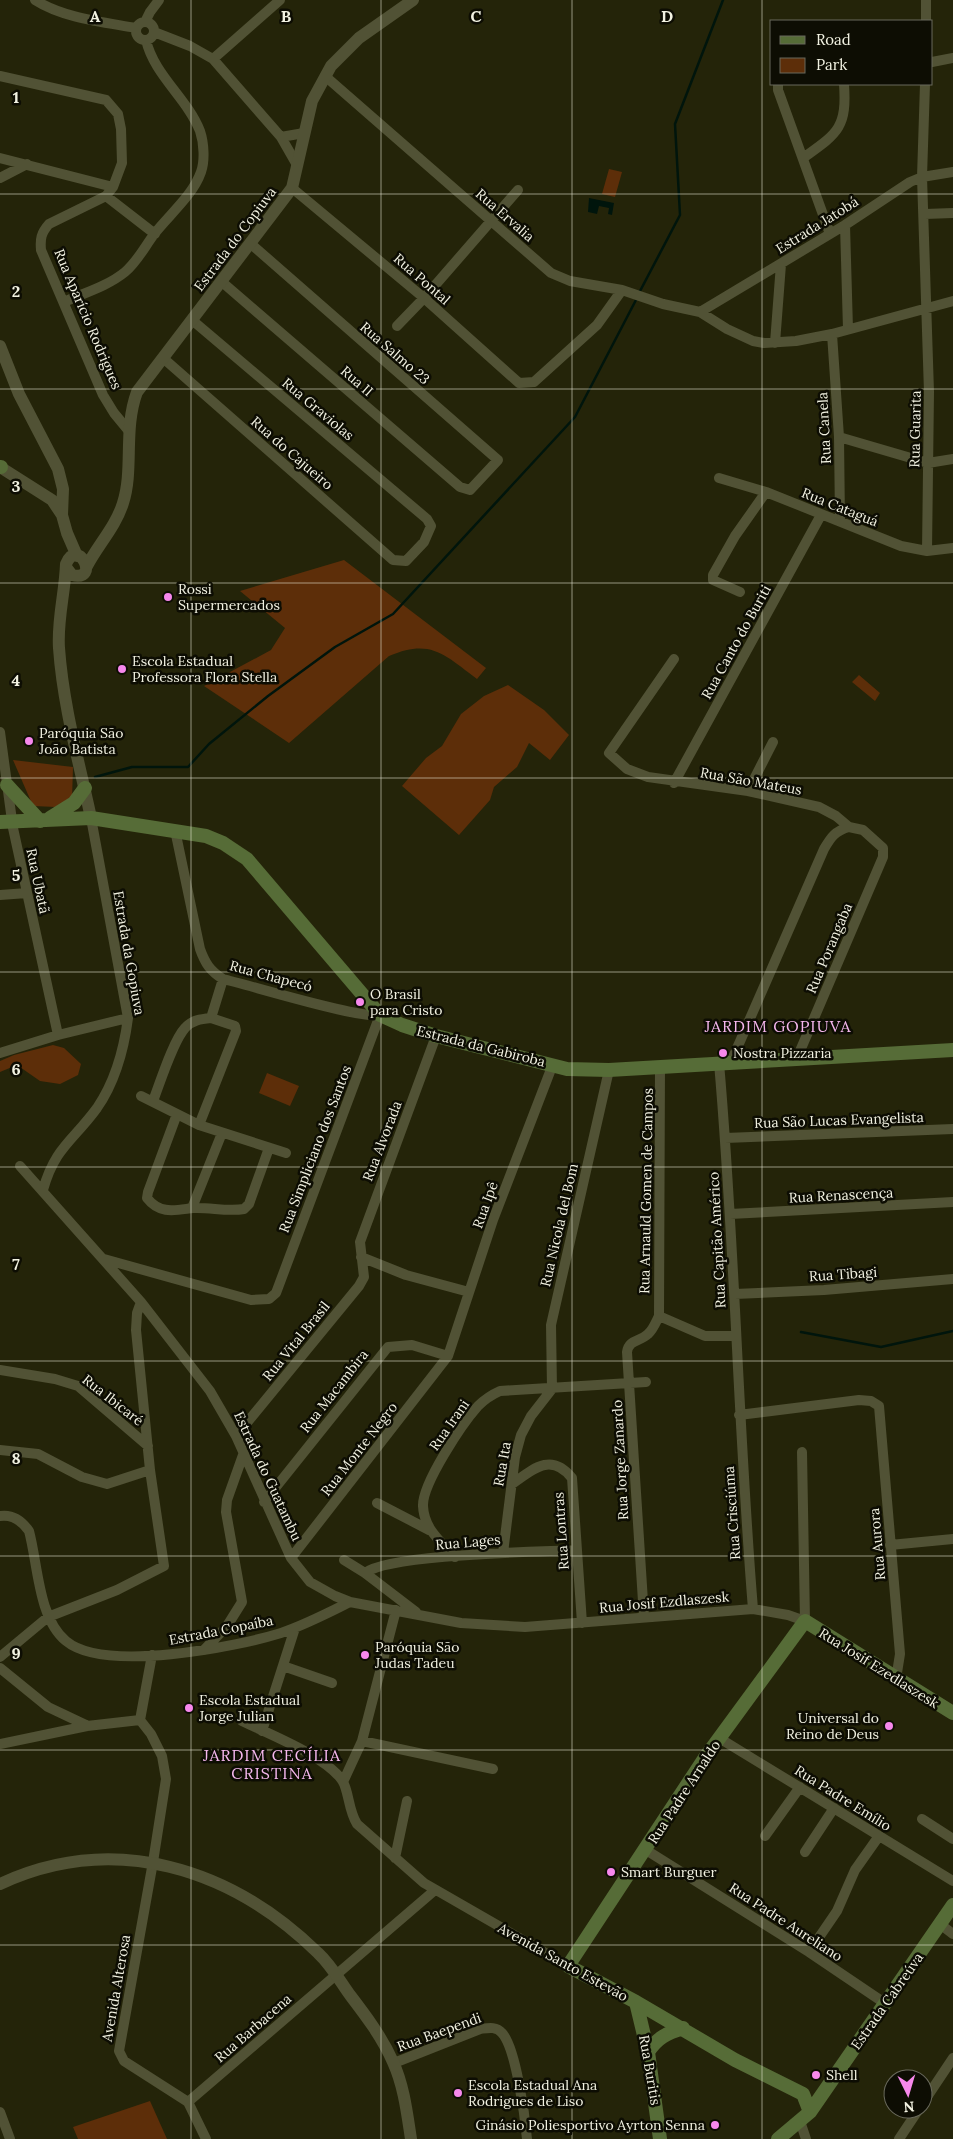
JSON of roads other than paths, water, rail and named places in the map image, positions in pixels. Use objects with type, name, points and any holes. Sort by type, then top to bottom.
[{"type":"main road","points":[[6,785],[43,820],[74,803],[84,788]]},
{"type":"main road","name":"Estrada da Gabiroba","points":[[6,822],[91,818],[175,830],[206,836],[223,843],[247,860],[380,1015],[402,1025],[436,1036],[567,1068],[609,1070],[953,1050]]},
{"type":"main road","name":"Rua Josif Ezedlaszesk","points":[[805,1621],[953,1713]]},
{"type":"main road","name":"Rua Padre Arnaldo","points":[[568,1966],[719,1738],[805,1621]]},
{"type":"main road","name":"Estrada Cabreúva","points":[[778,2139],[805,2117],[886,2004],[953,1905]]},
{"type":"main road","name":"Avenida Santo Estevão","points":[[568,1966],[636,2002],[735,2060],[803,2094],[805,2117]]},
{"type":"main road","name":"Rua Buritis","points":[[636,2002],[648,2052],[660,2139]]},
{"type":"main road","points":[[648,2052],[653,2044],[666,2034],[682,2028]]},
{"type":"street","points":[[35,0],[48,8],[65,13],[136,28]]},
{"type":"street","points":[[145,22],[159,0]]},
{"type":"street","points":[[213,59],[280,0]]},
{"type":"street","name":"Estrada do Copiuva","points":[[128,430],[137,392],[292,188],[312,101],[331,66],[359,38],[413,0]]},
{"type":"street","points":[[926,0],[926,20]]},
{"type":"street","points":[[64,302],[124,273],[135,262],[154,234],[195,184],[201,172],[203,148],[201,134],[196,122],[156,64],[146,40],[138,37],[136,28],[139,23],[151,24],[154,32],[190,46],[213,59],[281,137],[297,165]]},
{"type":"street","points":[[146,40],[154,32]]},
{"type":"street","points":[[933,62],[953,58]]},
{"type":"street","name":"Rua Aparício Rodrigues","points":[[0,76],[106,100],[118,114],[121,129],[122,163],[113,187],[106,196],[64,216],[43,231],[40,240],[41,250],[103,395],[114,413],[128,430]]},
{"type":"street","name":"Rua Ervalia","points":[[325,76],[551,274],[570,281],[622,290],[663,304],[700,312],[727,329],[753,341],[775,343],[832,334],[953,301]]},
{"type":"street","points":[[803,158],[825,143],[836,132],[842,122],[844,85]]},
{"type":"street","points":[[922,177],[925,85]]},
{"type":"street","points":[[778,87],[830,234]]},
{"type":"street","points":[[281,137],[304,132]]},
{"type":"street","points":[[0,158],[113,187]]},
{"type":"street","points":[[0,178],[26,164]]},
{"type":"street","name":"Estrada Jatobá","points":[[700,312],[845,225],[910,182],[922,177],[953,172]]},
{"type":"street","name":"Rua Guarita","points":[[922,177],[929,392],[926,551]]},
{"type":"street","name":"Rua Pontal","points":[[292,188],[424,298],[519,383],[534,382],[597,325],[622,290]]},
{"type":"street","points":[[396,326],[424,298],[518,190]]},
{"type":"street","points":[[106,196],[154,234]]},
{"type":"street","points":[[924,214],[953,213]]},
{"type":"street","points":[[845,225],[848,329]]},
{"type":"street","name":"Rua Salmo 23","points":[[251,244],[498,460],[477,485]]},
{"type":"street","points":[[775,343],[781,264]]},
{"type":"street","name":"Rua II","points":[[222,282],[460,487],[470,490],[477,485]]},
{"type":"street","name":"Rua Graviolas","points":[[192,320],[427,519],[431,526],[424,542],[406,561]]},
{"type":"street","name":"Rua Canela","points":[[832,334],[839,437],[840,521]]},
{"type":"street","points":[[0,346],[19,394],[45,443],[62,482],[62,515],[76,564]]},
{"type":"street","name":"Rua do Cajueiro","points":[[163,358],[393,560],[406,561]]},
{"type":"street","points":[[91,818],[59,649],[58,632],[63,597],[76,564],[100,542],[117,519],[124,501],[128,430]]},
{"type":"street","points":[[839,437],[928,463],[953,460]]},
{"type":"street","points":[[44,494],[54,481],[45,443]]},
{"type":"street","points":[[0,467],[52,500],[62,515]]},
{"type":"street","name":"Rua Cataguá","points":[[719,478],[766,492],[901,546],[926,551],[953,548]]},
{"type":"street","points":[[740,592],[718,584],[713,580],[713,575],[736,536],[766,492]]},
{"type":"street","name":"Rua Canto do Buriti","points":[[674,782],[821,515]]},
{"type":"street","name":"Rua São Mateus","points":[[674,659],[609,753],[626,769],[636,774],[674,782],[748,791],[819,807],[836,816],[849,828],[863,830],[883,848]]},
{"type":"street","name":"Rua Ubatã","points":[[0,732],[6,785],[6,822],[27,893],[58,1035]]},
{"type":"street","points":[[748,791],[773,742]]},
{"type":"street","name":"Estrada da Gopiuva","points":[[43,1190],[53,1162],[63,1145],[89,1118],[106,1093],[116,1072],[128,1018],[91,818]]},
{"type":"street","points":[[725,1062],[824,849],[838,830],[849,828]]},
{"type":"street","name":"Rua Chapecó","points":[[175,830],[200,949],[205,963],[213,973],[223,979],[340,1009],[374,1016],[380,1015]]},
{"type":"street","name":"Rua Porangaba","points":[[797,1058],[883,857],[883,848]]},
{"type":"street","points":[[0,895],[27,893]]},
{"type":"street","points":[[211,1018],[223,979]]},
{"type":"street","name":"Rua Simpliciano dos Santos","points":[[104,1258],[251,1300],[269,1299],[276,1293],[380,1015]]},
{"type":"street","points":[[0,1053],[58,1035],[128,1018]]},
{"type":"street","points":[[153,1101],[185,1028],[195,1021],[211,1018],[235,1026],[236,1031],[199,1125]]},
{"type":"street","name":"Rua Alvorada","points":[[361,1257],[360,1242],[436,1036]]},
{"type":"street","name":"Rua Capitão Américo","points":[[725,1062],[725,1138],[735,1294],[739,1415]]},
{"type":"street","name":"Rua Ipê","points":[[448,1356],[493,1220],[552,1064]]},
{"type":"street","name":"Rua Arnauld Gomen de Campos","points":[[659,1316],[662,1106],[660,1066]]},
{"type":"street","name":"Rua Nicola del Bom","points":[[552,1389],[551,1325],[609,1070]]},
{"type":"street","points":[[141,1096],[199,1125],[286,1153]]},
{"type":"street","points":[[176,1114],[157,1162],[147,1198],[151,1203],[165,1210],[178,1212],[192,1208],[244,1209],[249,1204],[269,1148]]},
{"type":"street","name":"Rua São Lucas Evangelista","points":[[725,1138],[953,1129]]},
{"type":"street","points":[[192,1208],[222,1133]]},
{"type":"street","name":"Estrada do Guatambu","points":[[20,1166],[104,1258],[141,1302],[210,1391],[236,1436],[264,1502],[291,1558],[310,1582],[334,1596],[350,1602],[461,1623],[525,1627]]},
{"type":"street","name":"Rua Renascença","points":[[730,1214],[953,1202]]},
{"type":"street","points":[[361,1257],[406,1276],[469,1292]]},
{"type":"street","name":"Rua Vital Brasil","points":[[236,1436],[359,1286],[364,1277],[361,1257]]},
{"type":"street","name":"Rua Tibagi","points":[[735,1294],[824,1290],[953,1279]]},
{"type":"street","points":[[0,1657],[48,1617],[108,1594],[164,1566],[150,1470],[136,1330],[136,1320],[141,1302]]},
{"type":"street","points":[[659,1316],[705,1336],[736,1336]]},
{"type":"street","name":"Rua Jorge Zanardo","points":[[644,1617],[628,1347],[634,1340],[648,1334],[659,1316]]},
{"type":"street","name":"Rua Macambira","points":[[264,1502],[388,1347],[412,1345],[448,1356]]},
{"type":"street","name":"Rua Monte Negro","points":[[291,1558],[355,1479],[448,1356]]},
{"type":"street","name":"Rua Ibicaré","points":[[0,1370],[55,1379],[78,1386],[148,1446]]},
{"type":"street","name":"Rua Irani","points":[[429,1530],[423,1507],[428,1485],[478,1407],[490,1396],[500,1391],[646,1382]]},
{"type":"street","name":"Rua Ita","points":[[503,1553],[515,1457],[521,1435],[531,1416],[552,1389]]},
{"type":"street","name":"Rua Aurora","points":[[739,1415],[860,1400],[871,1401],[879,1406],[900,1654],[896,1679]]},
{"type":"street","name":"Rua Crisciúma","points":[[739,1415],[754,1609]]},
{"type":"street","points":[[0,1450],[15,1450],[38,1454],[82,1477],[107,1484],[150,1470]]},
{"type":"street","points":[[802,1452],[805,1621]]},
{"type":"street","points":[[204,1650],[227,1626],[242,1602],[226,1512],[227,1500],[243,1455]]},
{"type":"street","name":"Rua Lontras","points":[[512,1484],[538,1466],[559,1466],[572,1478],[582,1622]]},
{"type":"street","points":[[377,1503],[429,1530],[455,1557]]},
{"type":"street","name":"Estrada Copaíba","points":[[0,1516],[15,1517],[24,1523],[29,1531],[48,1617],[65,1641],[78,1649],[99,1654],[152,1655],[204,1650],[295,1628],[350,1602]]},
{"type":"street","points":[[890,1545],[953,1539]]},
{"type":"street","name":"Rua Lages","points":[[365,1573],[379,1565],[503,1553],[576,1550]]},
{"type":"street","points":[[344,1560],[365,1573],[418,1614]]},
{"type":"street","name":"Rua Josif Ezdlaszesk","points":[[525,1627],[754,1609],[788,1615],[805,1621]]},
{"type":"street","points":[[242,1721],[326,1765],[343,1782],[362,1741],[396,1610]]},
{"type":"street","points":[[262,1731],[295,1628]]},
{"type":"street","points":[[0,1744],[87,1726],[140,1720],[152,1655]]},
{"type":"street","points":[[283,1666],[332,1683]]},
{"type":"street","points":[[0,1668],[48,1706],[87,1726]]},
{"type":"street","name":"Avenida Alterosa","points":[[140,1720],[151,1734],[166,1768],[153,1862],[119,2051],[124,2061],[188,2102]]},
{"type":"street","name":"Rua Padre Emílio","points":[[719,1738],[953,1881]]},
{"type":"street","points":[[362,1741],[493,1769]]},
{"type":"street","name":"Avenida Santo Estevão","points":[[343,1782],[351,1815],[357,1824],[395,1858],[435,1890],[568,1966]]},
{"type":"street","points":[[766,1836],[800,1787]]},
{"type":"street","points":[[395,1858],[407,1801]]},
{"type":"street","points":[[805,1852],[834,1808]]},
{"type":"street","points":[[922,1819],[953,1840]]},
{"type":"street","points":[[809,1952],[837,1911],[855,1870],[879,1836]]},
{"type":"street","name":"Rua Padre Aureliano","points":[[646,1850],[809,1952],[886,2004]]},
{"type":"street","points":[[0,1884],[25,1872],[55,1864],[84,1860],[153,1862],[201,1875],[253,1901],[319,1953],[374,2027],[394,2063],[406,2101],[411,2139]]},
{"type":"street","name":"Rua Barbacena","points":[[188,2102],[435,1890]]},
{"type":"street","points":[[940,1924],[953,1934]]},
{"type":"street","name":"Rua Baependi","points":[[394,2063],[480,2029],[494,2028],[501,2032],[514,2062],[526,2139]]},
{"type":"street","points":[[933,2088],[953,2058]]},
{"type":"street","points":[[188,2102],[206,2139]]},
{"type":"street","points":[[0,2112],[10,2139]]},
{"type":"street","points":[[805,2117],[806,2139]]},
{"type":"street","points":[[899,2139],[912,2119]]},
{"type":"waterway","points":[[639,293],[680,215],[675,124],[723,0]]},
{"type":"waterway","points":[[95,777],[132,767],[188,767],[209,744],[268,696],[335,647],[393,614],[575,417],[637,298]]},
{"type":"waterway","points":[[801,1332],[881,1347],[953,1331]]},
{"type":"place","name":"Rossi Supermercados","points":[[168,597]]},
{"type":"place","name":"Escola Estadual Professora Flora Stella","points":[[122,669]]},
{"type":"place","name":"Paróquia São João Batista","points":[[29,741]]},
{"type":"place","name":"O Brasil para Cristo","points":[[360,1002]]},
{"type":"place","name":"Nostra Pizzaria","points":[[723,1053]]},
{"type":"place","name":"Paróquia São Judas Tadeu","points":[[365,1655]]},
{"type":"place","name":"Escola Estadual Jorge Julian","points":[[189,1708]]},
{"type":"place","name":"Universal do Reino de Deus","points":[[889,1726]]},
{"type":"place","name":"Smart Burguer","points":[[611,1872]]},
{"type":"place","name":"Shell","points":[[816,2075]]},
{"type":"place","name":"Escola Estadual Ana Rodrigues de Liso","points":[[458,2093]]},
{"type":"place","name":"Ginásio Poliesportivo Ayrton Senna","points":[[715,2125]]},
{"type":"district","name":"JARDIM GOPIUVA","points":[[778,1026]]},
{"type":"district","name":"JARDIM CECÍLIA CRISTINA","points":[[272,1764]]}]
